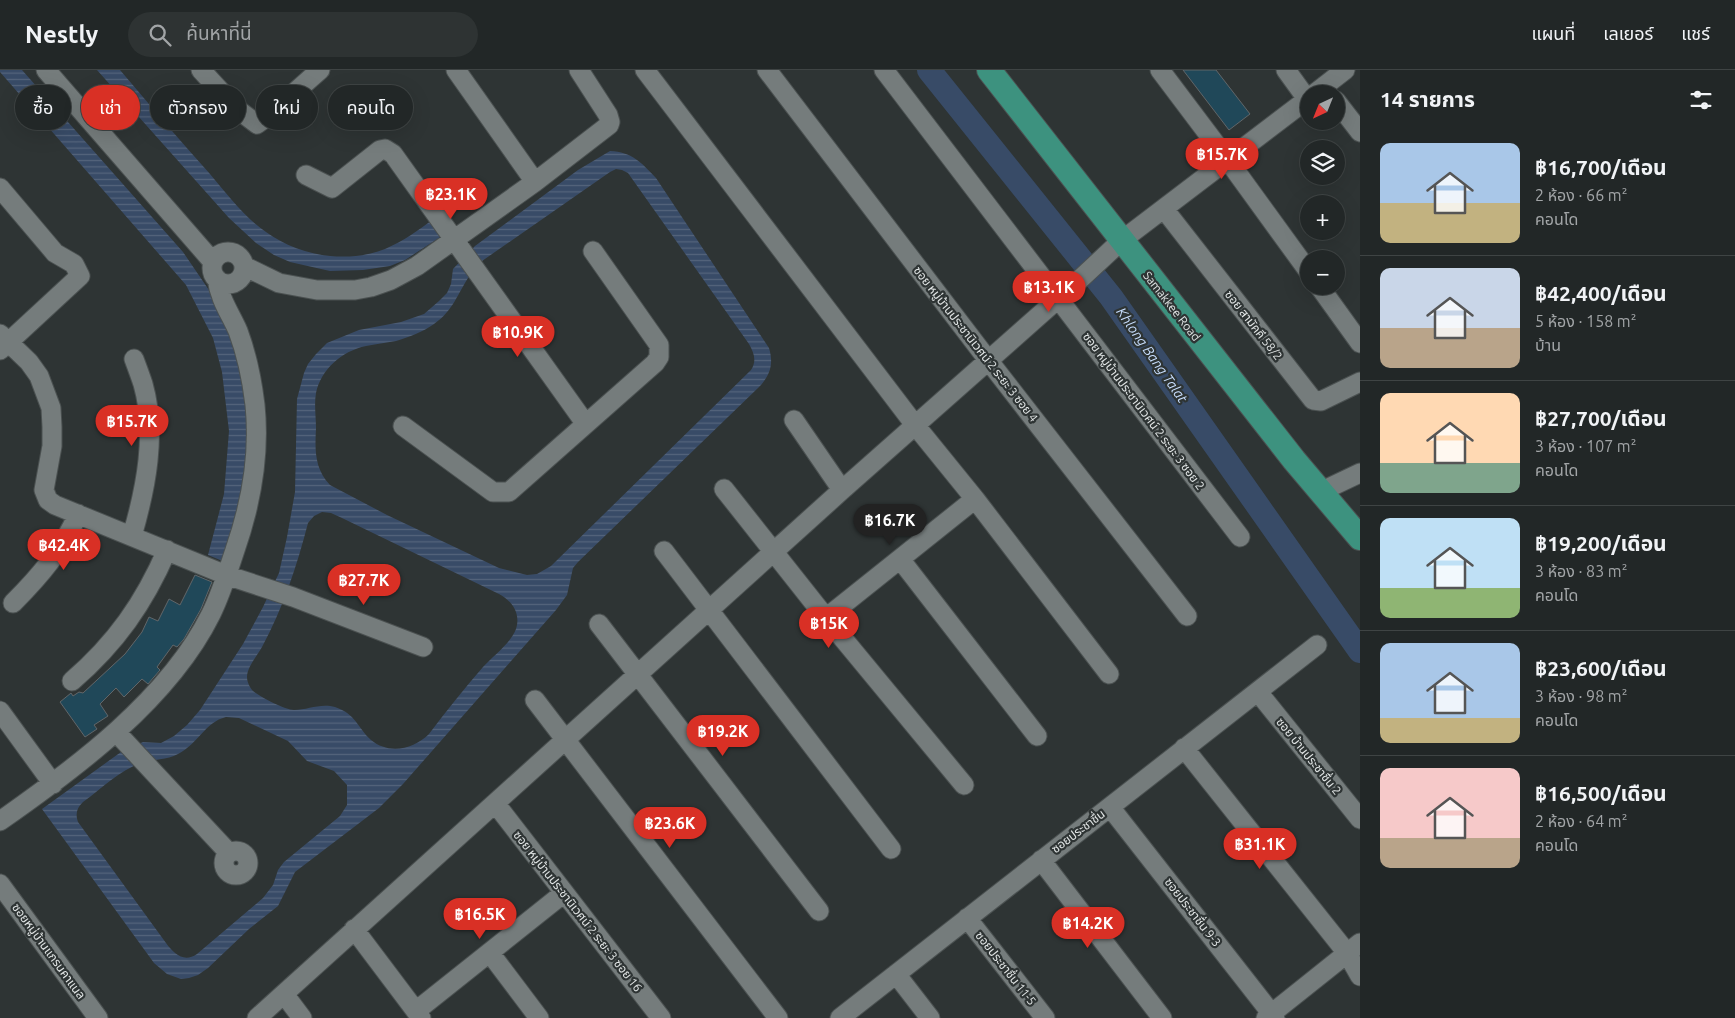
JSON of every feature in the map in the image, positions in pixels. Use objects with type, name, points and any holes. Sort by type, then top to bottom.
[{"type":"main road","name":"Samakkee Road","points":[[989,70],[1121,241],[1320,492],[1360,538]]},
{"type":"street","points":[[46,70],[215,271]]},
{"type":"street","points":[[201,70],[237,109],[257,124],[320,70]]},
{"type":"street","points":[[456,70],[536,182]]},
{"type":"street","points":[[0,821],[53,784],[116,732],[174,671],[195,642],[212,613],[242,530],[250,495],[256,430],[255,406],[247,359],[238,333],[219,294],[215,271],[218,257],[228,253],[238,257],[244,266],[279,283],[317,290],[355,290],[391,280],[458,246],[608,125],[610,122],[608,115],[578,70]]},
{"type":"street","points":[[645,70],[1109,674]]},
{"type":"street","name":"ซอย หมู่บ้านประชานิเวศน์ 2 ระยะ 3 ซอย 4","points":[[767,70],[988,360],[1187,616]]},
{"type":"street","name":"ซอย หมู่บ้านประชานิเวศน์ 2 ระยะ 3 ซอย 2","points":[[884,70],[1240,537]]},
{"type":"street","points":[[1160,70],[1300,260]]},
{"type":"street","points":[[1286,70],[1305,85]]},
{"type":"street","points":[[1328,85],[1345,70]]},
{"type":"street","points":[[257,1018],[842,490],[1059,299],[1121,241],[1227,159],[1300,106]]},
{"type":"street","points":[[1345,113],[1360,132]]},
{"type":"street","points":[[306,175],[332,188],[380,150],[393,154],[585,423]]},
{"type":"street","points":[[0,188],[55,253],[74,264],[80,276],[3,342],[29,362],[39,376],[51,408],[52,446],[44,490],[48,500],[55,505],[226,575],[293,597],[423,647]]},
{"type":"street","name":"ซอย สามัคคี 58/2","points":[[1164,209],[1313,400],[1321,401],[1360,382]]},
{"type":"street","points":[[404,426],[493,492],[509,492],[655,363],[660,357],[659,345],[593,251]]},
{"type":"street","points":[[1325,295],[1360,343]]},
{"type":"street","points":[[132,536],[142,502],[149,453],[147,403],[134,358]]},
{"type":"street","points":[[794,420],[842,490]]},
{"type":"street","points":[[1320,492],[1360,473]]},
{"type":"street","points":[[724,489],[826,618],[964,785]]},
{"type":"street","points":[[826,618],[975,499]]},
{"type":"street","points":[[13,603],[59,551],[70,533],[78,514]]},
{"type":"street","points":[[72,681],[116,638],[145,597],[168,550]]},
{"type":"street","points":[[664,552],[891,849]]},
{"type":"street","points":[[900,559],[1037,736]]},
{"type":"street","points":[[599,624],[819,911]]},
{"type":"street","name":"ซอยประชาชื่น","points":[[840,1018],[1317,645]]},
{"type":"street","name":"ซอย บ้านประชาชื่น 2","points":[[1258,692],[1360,820]]},
{"type":"street","points":[[535,700],[778,1018]]},
{"type":"street","points":[[0,711],[53,784]]},
{"type":"street","points":[[116,732],[229,853]]},
{"type":"street","points":[[1184,748],[1354,948],[1360,976]]},
{"type":"street","name":"ซอย หมู่บ้านประชานิเวศน์ 2 ระยะ 3 ซอย 16","points":[[495,803],[661,1018]]},
{"type":"street","name":"ซอยประชาชื่น 9-3","points":[[1110,807],[1271,1016]]},
{"type":"street","points":[[1040,860],[1162,1018]]},
{"type":"street","name":"ซอยหมู่บ้านแกรนคาแนล","points":[[0,884],[98,1018]]},
{"type":"street","points":[[354,929],[419,1015],[490,953],[564,893]]},
{"type":"street","name":"ซอยประชาชื่น 11-5","points":[[967,918],[1045,1018]]},
{"type":"street","points":[[1271,1016],[1354,948]]},
{"type":"street","points":[[490,953],[539,1018]]},
{"type":"street","points":[[896,974],[930,1018]]},
{"type":"street","points":[[284,994],[302,1018]]},
{"type":"water","points":[[0,70],[22,70],[35,85],[15,85],[15,89]]},
{"type":"water","points":[[97,70],[120,70],[133,85],[110,85]]},
{"type":"water","points":[[140,93],[150,105],[150,129],[140,118]]},
{"type":"water","points":[[71,125],[183,252],[213,296],[223,316],[240,368],[249,427],[246,485],[225,562],[208,555],[224,494],[229,431],[222,372],[213,338],[186,285],[51,130],[71,130]]},
{"type":"water","points":[[151,130],[172,130],[250,219],[266,232],[293,247],[308,252],[339,257],[370,254],[392,246],[434,219],[445,234],[405,260],[390,266],[363,270],[330,271],[290,262],[274,255],[256,243],[229,218]]},
{"type":"water","points":[[610,151],[624,153],[646,167],[656,178],[769,348],[771,365],[768,375],[758,388],[578,562],[573,568],[567,595],[556,610],[403,784],[379,808],[295,872],[278,906],[249,929],[208,968],[198,975],[189,978],[181,979],[167,974],[154,963],[42,809],[121,752],[143,742],[161,743],[174,736],[200,710],[243,644],[279,573],[295,492],[297,399],[304,373],[316,354],[327,343],[359,330],[401,322],[424,314],[447,293],[451,284],[453,269],[475,246],[578,170]],"holes":[[[616,169],[628,173],[749,344],[754,357],[751,370],[551,566],[537,574],[527,575],[499,568],[387,515],[330,485],[318,465],[315,402],[319,384],[334,362],[357,348],[396,341],[421,332],[434,324],[451,307],[471,273],[482,261]],[[322,512],[331,513],[342,518],[499,594],[508,600],[514,608],[517,618],[514,634],[476,675],[429,734],[416,743],[401,748],[386,748],[371,740],[352,717],[342,710],[330,706],[299,710],[290,709],[279,706],[261,696],[253,691],[249,685],[247,677],[249,669],[262,647],[283,602],[308,523],[314,516]],[[226,717],[239,718],[288,741],[307,761],[334,771],[347,785],[347,805],[340,816],[284,862],[278,870],[273,885],[263,898],[197,954],[188,958],[172,951],[78,822],[77,813],[83,802],[118,775],[141,763],[178,754],[191,745],[212,723]]]},
{"type":"building","points":[[1183,70],[1216,70],[1250,114],[1229,130]]},
{"type":"building","points":[[195,575],[212,582],[201,609],[184,639],[177,647],[173,645],[157,667],[160,670],[148,684],[142,679],[124,697],[116,688],[100,704],[108,716],[94,725],[97,729],[85,737],[60,702],[71,693],[73,696],[79,692],[83,693],[125,654],[142,632],[149,617],[158,621],[169,599],[180,605]]},
{"type":"waterway","name":"Khlong Bang Talat","points":[[929,70],[1111,297],[1360,651]]}]
